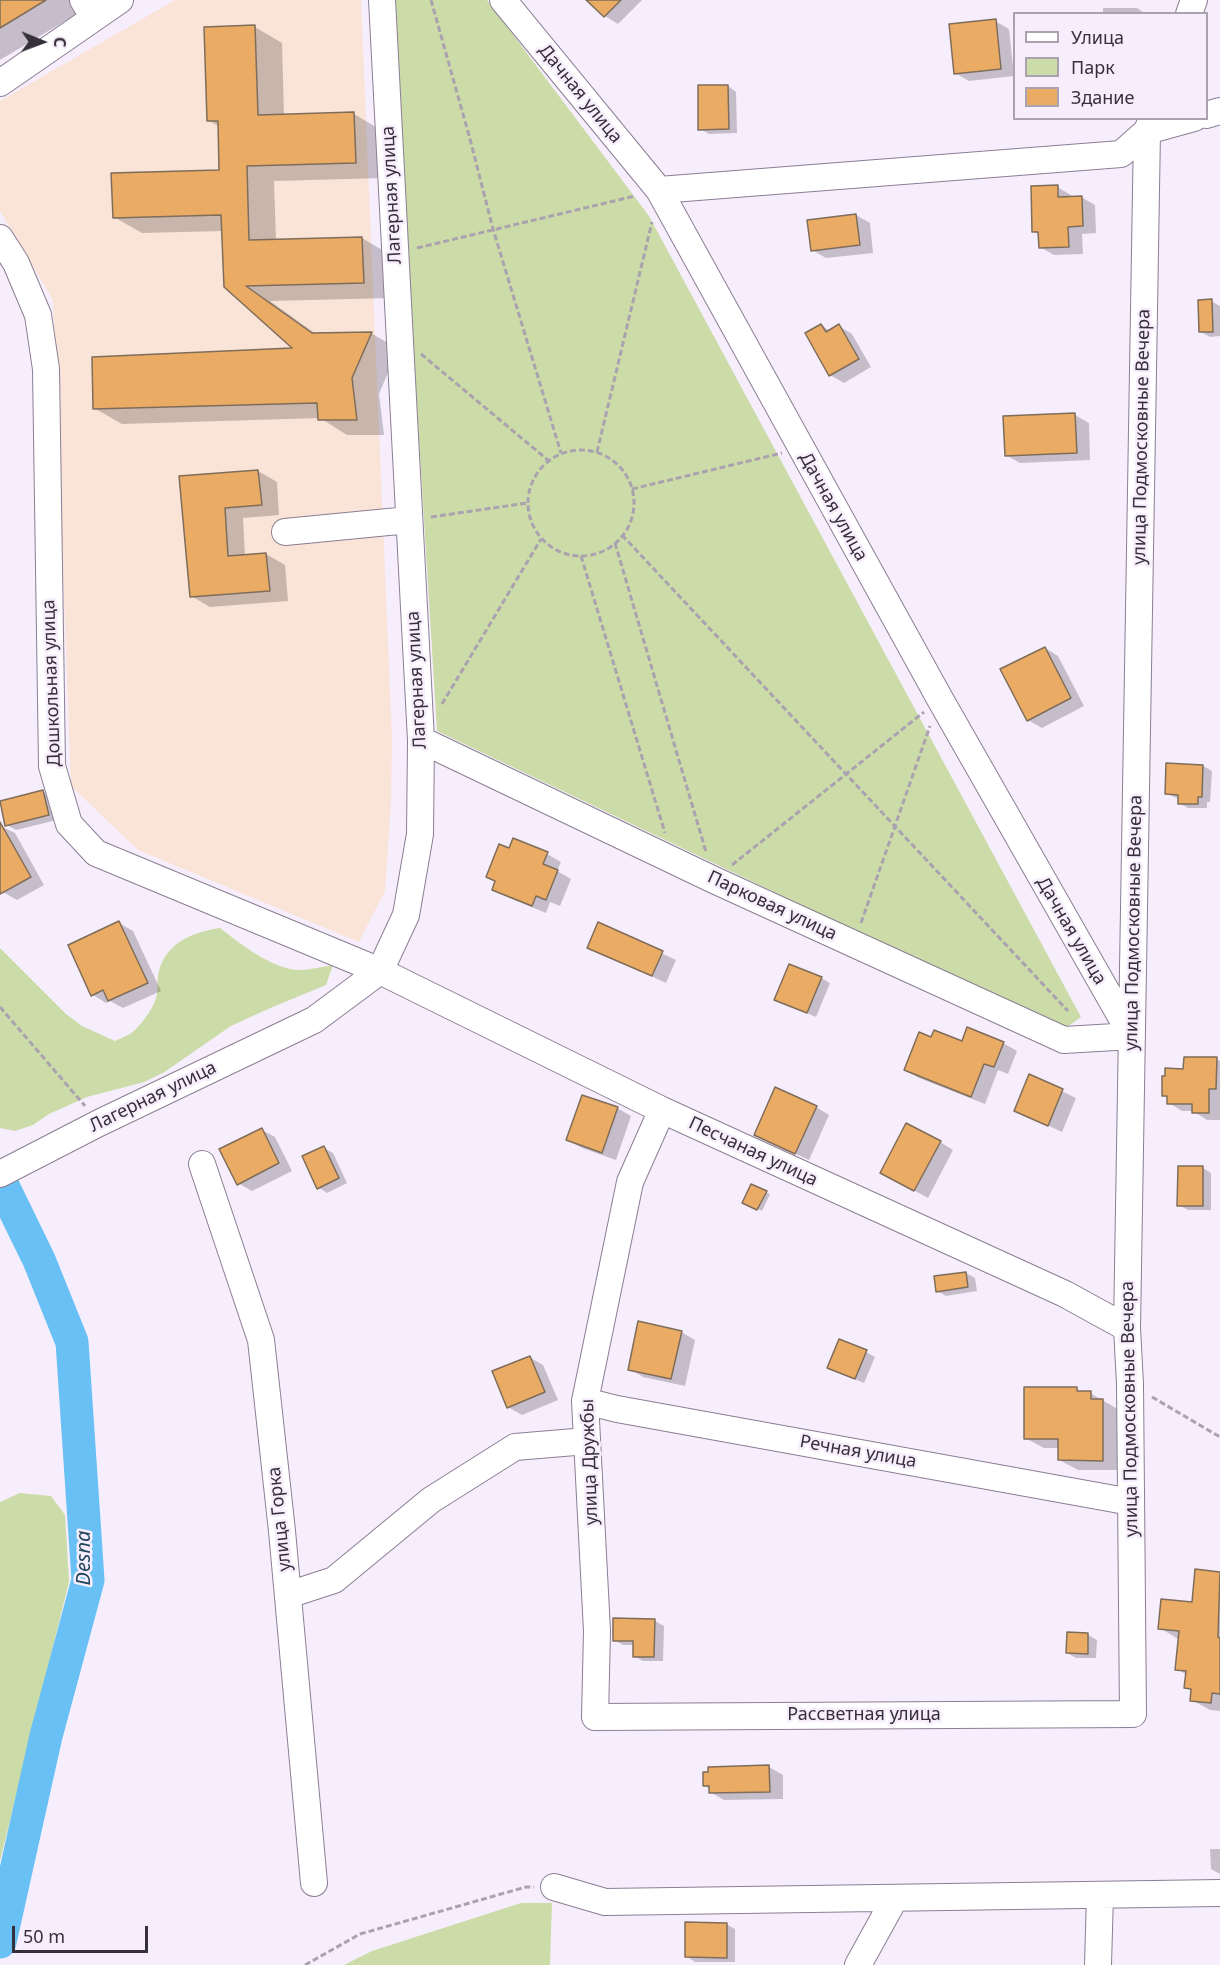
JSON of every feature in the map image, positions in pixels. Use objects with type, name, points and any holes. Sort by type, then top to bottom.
[{"type":"street","points":[[0,83],[88,9],[120,0]]},
{"type":"street","name":"Лагерная улица","points":[[0,1174],[99,1123],[314,1020],[380,970],[406,915],[420,834],[421,740],[382,0]]},
{"type":"street","name":"Дачная улица","points":[[503,0],[659,190],[940,699],[1132,1036]]},
{"type":"street","points":[[659,190],[1121,154],[1150,125],[1181,120]]},
{"type":"street","name":"улица Подмосковные Вечера","points":[[1133,1714],[1130,1384],[1127,1328],[1150,125]]},
{"type":"street","name":"Дошкольная улица","points":[[0,238],[16,262],[38,315],[46,369],[52,766],[69,824],[96,853],[380,970]]},
{"type":"street","points":[[285,532],[409,520]]},
{"type":"street","name":"Парковая улица","points":[[421,740],[714,880],[1064,1040],[1132,1036]]},
{"type":"street","name":"Песчаная улица","points":[[380,970],[662,1110],[1065,1294],[1127,1328]]},
{"type":"street","name":"улица Дружбы","points":[[594,1717],[597,1631],[585,1401],[630,1182],[662,1110]]},
{"type":"street","name":"улица Горка","points":[[202,1164],[261,1340],[288,1595],[314,1883]]},
{"type":"street","name":"Речная улица","points":[[585,1401],[628,1411],[1131,1502]]},
{"type":"street","points":[[288,1595],[334,1580],[431,1500],[515,1447],[587,1441]]},
{"type":"street","name":"Рассветная улица","points":[[594,1717],[1133,1714]]},
{"type":"street","points":[[554,1887],[605,1902],[1220,1893]]},
{"type":"street","points":[[1098,1965],[1100,1895]]},
{"type":"street","points":[[858,1965],[895,1898]]},
{"type":"path","points":[[431,0],[494,229],[561,453]]},
{"type":"path","points":[[395,254],[659,190],[597,452]]},
{"type":"path","points":[[399,335],[549,461]]},
{"type":"path","points":[[632,489],[801,449]]},
{"type":"path","points":[[579,450],[597,452],[612,460],[624,473],[632,489],[634,505],[630,521],[615,543],[599,552],[581,556],[560,552],[541,539],[531,522],[527,503],[530,487],[537,472],[561,453],[579,450]]},
{"type":"path","points":[[409,520],[527,503]]},
{"type":"path","points":[[622,535],[1068,1011]]},
{"type":"path","points":[[439,710],[541,539]]},
{"type":"path","points":[[615,543],[714,880],[940,699]]},
{"type":"path","points":[[581,556],[673,859]]},
{"type":"path","points":[[854,945],[894,825],[940,699]]},
{"type":"path","points":[[0,1007],[99,1123]]},
{"type":"path","points":[[1130,1384],[1220,1437]]},
{"type":"path","points":[[305,1965],[360,1934],[526,1887],[554,1887]]},
{"type":"shaded area","points":[[175,0],[361,0],[392,738],[391,803],[385,891],[359,942],[138,850],[71,786],[53,300],[0,211],[0,101]]},
{"type":"green space","points":[[392,0],[487,0],[649,216],[1081,1017],[1063,1030],[437,731]]},
{"type":"green space","points":[[220,928],[253,952],[280,966],[300,970],[333,965],[326,985],[231,1026],[163,1073],[144,1082],[87,1097],[49,1114],[33,1125],[15,1131],[0,1128],[0,948],[66,1014],[82,1026],[115,1041],[133,1032],[149,1013],[156,999],[158,975],[166,955],[180,941],[189,936]]},
{"type":"green space","points":[[20,1493],[51,1496],[65,1515],[69,1582],[0,1861],[0,1502]]},
{"type":"green space","points":[[521,1903],[552,1903],[550,1965],[344,1965],[372,1951]]},
{"type":"building","points":[[0,0],[46,0],[0,28]]},
{"type":"building","points":[[586,0],[621,0],[604,17]]},
{"type":"building","points":[[996,19],[1001,69],[954,74],[949,24]]},
{"type":"building","points":[[255,25],[258,115],[354,112],[356,163],[247,166],[249,240],[362,237],[364,283],[246,286],[312,333],[372,332],[352,378],[357,420],[318,420],[317,403],[93,409],[92,357],[292,348],[224,287],[221,215],[113,218],[111,173],[219,170],[218,121],[207,121],[204,27]]},
{"type":"building","points":[[698,85],[728,85],[729,129],[698,130]]},
{"type":"building","points":[[1058,185],[1058,197],[1082,196],[1083,226],[1068,227],[1069,247],[1039,248],[1038,232],[1032,232],[1031,186]]},
{"type":"building","points":[[856,214],[860,245],[811,251],[807,220]]},
{"type":"building","points":[[1212,299],[1213,332],[1199,332],[1198,300]]},
{"type":"building","points":[[821,324],[826,332],[839,324],[859,359],[829,376],[805,333]]},
{"type":"building","points":[[1075,413],[1077,453],[1005,456],[1003,416]]},
{"type":"building","points":[[258,470],[262,505],[225,508],[228,556],[266,553],[270,591],[190,597],[179,476]]},
{"type":"building","points":[[1045,647],[1071,698],[1027,721],[1000,669]]},
{"type":"building","points":[[1166,763],[1203,765],[1202,797],[1198,797],[1198,804],[1178,804],[1178,795],[1165,794]]},
{"type":"building","points":[[43,790],[49,815],[5,826],[0,801]]},
{"type":"building","points":[[0,822],[31,877],[0,894]]},
{"type":"building","points":[[513,838],[548,852],[543,864],[558,870],[546,900],[536,896],[532,906],[492,890],[495,881],[486,877],[499,844],[509,848]]},
{"type":"building","points":[[119,921],[148,983],[108,1001],[103,990],[91,996],[68,945]]},
{"type":"building","points":[[598,922],[663,951],[652,976],[587,948]]},
{"type":"building","points":[[789,964],[822,977],[807,1013],[774,1000]]},
{"type":"building","points":[[967,1027],[1004,1042],[994,1067],[984,1064],[971,1097],[904,1070],[919,1032],[931,1037],[934,1030],[962,1041]]},
{"type":"building","points":[[1184,1057],[1217,1057],[1216,1089],[1209,1089],[1209,1113],[1192,1113],[1192,1104],[1167,1104],[1167,1096],[1162,1096],[1162,1076],[1165,1076],[1165,1068],[1183,1069]]},
{"type":"building","points":[[1029,1074],[1063,1089],[1048,1126],[1014,1111]]},
{"type":"building","points":[[775,1087],[817,1106],[795,1154],[754,1135]]},
{"type":"building","points":[[582,1095],[618,1107],[602,1153],[566,1140]]},
{"type":"building","points":[[906,1123],[941,1141],[914,1191],[880,1173]]},
{"type":"building","points":[[262,1128],[279,1163],[237,1185],[219,1149]]},
{"type":"building","points":[[324,1146],[339,1178],[317,1189],[302,1156]]},
{"type":"building","points":[[1178,1166],[1203,1166],[1203,1206],[1177,1206]]},
{"type":"building","points":[[751,1184],[767,1191],[757,1210],[742,1203]]},
{"type":"building","points":[[966,1272],[968,1287],[936,1292],[934,1276]]},
{"type":"building","points":[[638,1321],[682,1331],[671,1379],[628,1370]]},
{"type":"building","points":[[839,1339],[867,1350],[855,1379],[827,1368]]},
{"type":"building","points":[[530,1356],[545,1392],[507,1408],[492,1371]]},
{"type":"building","points":[[1024,1387],[1077,1387],[1077,1391],[1091,1391],[1091,1399],[1103,1399],[1103,1461],[1058,1460],[1058,1439],[1024,1439]]},
{"type":"building","points":[[1195,1569],[1220,1572],[1218,1637],[1220,1638],[1220,1694],[1212,1693],[1211,1703],[1190,1701],[1191,1689],[1184,1688],[1186,1671],[1175,1670],[1179,1631],[1158,1629],[1161,1599],[1192,1602]]},
{"type":"building","points":[[613,1618],[655,1619],[654,1657],[633,1657],[633,1641],[613,1641]]},
{"type":"building","points":[[1067,1632],[1088,1633],[1088,1654],[1066,1653]]},
{"type":"building","points":[[769,1765],[770,1792],[709,1793],[709,1786],[703,1786],[703,1772],[708,1772],[708,1767]]},
{"type":"building","points":[[685,1922],[727,1923],[727,1958],[685,1957]]},
{"type":"waterway","name":"Desna","points":[[0,1180],[39,1260],[72,1342],[88,1580],[46,1736],[0,1942]]}]
